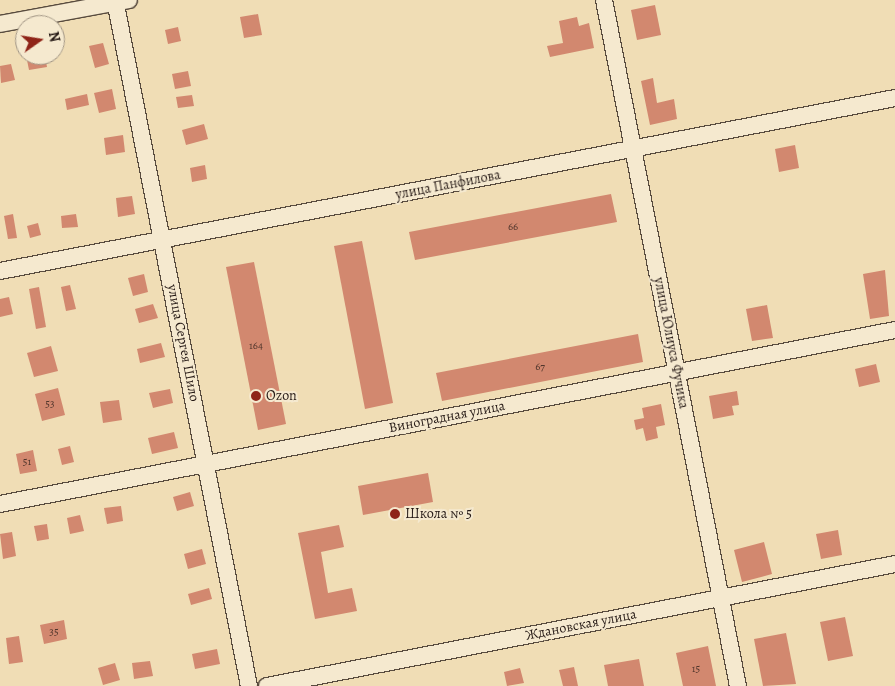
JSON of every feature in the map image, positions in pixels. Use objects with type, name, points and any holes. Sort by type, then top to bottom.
[{"type":"street","name":"улица Юлиуса Фучика","points":[[604,0],[738,686]]},
{"type":"street","points":[[0,24],[120,1]]},
{"type":"street","name":"улица Сергея Шило","points":[[120,1],[163,240],[249,686]]},
{"type":"street","name":"улица Панфилова","points":[[0,271],[895,98]]},
{"type":"street","name":"Виноградная улица","points":[[0,504],[895,330]]},
{"type":"street","name":"Ждановская улица","points":[[267,686],[895,564]]},
{"type":"building","points":[[655,5],[661,35],[637,40],[631,10]]},
{"type":"building","points":[[258,14],[262,35],[244,38],[240,17]]},
{"type":"building","points":[[577,17],[579,26],[589,23],[594,48],[550,57],[547,46],[563,43],[559,21]]},
{"type":"building","points":[[178,27],[181,41],[168,44],[165,30]]},
{"type":"building","points":[[103,43],[109,64],[95,68],[89,46]]},
{"type":"building","points":[[11,64],[15,80],[1,83],[0,66]]},
{"type":"building","points":[[28,65],[47,65],[47,67],[29,70]]},
{"type":"building","points":[[188,71],[191,86],[175,89],[172,74]]},
{"type":"building","points":[[653,78],[657,103],[674,99],[677,119],[650,125],[641,81]]},
{"type":"building","points":[[112,89],[116,109],[99,113],[94,93]]},
{"type":"building","points":[[87,94],[89,105],[67,110],[65,99]]},
{"type":"building","points":[[192,95],[194,106],[178,108],[176,97]]},
{"type":"building","points":[[204,124],[208,139],[186,145],[182,130]]},
{"type":"building","points":[[123,135],[125,152],[106,155],[104,138]]},
{"type":"building","points":[[795,145],[799,168],[779,172],[775,149]]},
{"type":"building","points":[[205,165],[207,179],[192,182],[190,168]]},
{"type":"building","points":[[611,194],[617,222],[415,260],[409,232]]},
{"type":"building","points":[[132,196],[135,214],[118,217],[116,198]]},
{"type":"building","points":[[13,214],[17,238],[8,239],[4,216]]},
{"type":"building","points":[[76,214],[78,227],[62,228],[61,216]]},
{"type":"building","points":[[38,223],[41,235],[30,238],[27,226]]},
{"type":"building","points":[[362,241],[393,403],[365,409],[334,246]]},
{"type":"building","points":[[254,262],[286,424],[258,430],[226,267]]},
{"type":"building","points":[[885,270],[889,316],[870,319],[863,274]]},
{"type":"building","points":[[144,274],[148,292],[133,296],[128,278]]},
{"type":"building","points":[[70,285],[76,309],[66,311],[61,287]]},
{"type":"building","points":[[39,287],[46,327],[36,329],[29,289]]},
{"type":"building","points":[[9,297],[13,314],[0,317],[0,299]]},
{"type":"building","points":[[153,304],[158,318],[139,323],[135,309]]},
{"type":"building","points":[[767,305],[773,338],[752,341],[746,309]]},
{"type":"building","points":[[638,334],[643,362],[442,401],[436,373]]},
{"type":"building","points":[[161,343],[165,357],[140,363],[137,349]]},
{"type":"building","points":[[51,346],[58,371],[34,377],[27,353]]},
{"type":"building","points":[[876,364],[880,382],[859,387],[855,369]]},
{"type":"building","points":[[58,388],[65,415],[42,421],[35,394]]},
{"type":"building","points":[[170,389],[173,403],[153,408],[149,393]]},
{"type":"building","points":[[737,391],[739,405],[732,406],[734,415],[713,419],[709,396]]},
{"type":"building","points":[[119,400],[122,420],[103,423],[100,402]]},
{"type":"building","points":[[661,404],[665,425],[656,427],[658,438],[646,441],[643,428],[636,430],[634,420],[644,418],[642,408]]},
{"type":"building","points":[[174,432],[178,448],[152,454],[148,438]]},
{"type":"building","points":[[70,446],[74,462],[62,465],[58,449]]},
{"type":"building","points":[[33,450],[37,471],[20,474],[16,454]]},
{"type":"building","points":[[428,473],[433,502],[363,515],[358,486]]},
{"type":"building","points":[[190,492],[194,506],[177,511],[173,497]]},
{"type":"building","points":[[121,506],[123,521],[107,524],[104,508]]},
{"type":"building","points":[[80,515],[84,531],[70,534],[67,518]]},
{"type":"building","points":[[47,524],[49,539],[37,541],[34,526]]},
{"type":"building","points":[[339,525],[344,547],[321,552],[328,593],[352,588],[357,611],[315,619],[298,533]]},
{"type":"building","points":[[838,530],[842,555],[821,559],[816,534]]},
{"type":"building","points":[[12,532],[16,556],[3,559],[0,534]]},
{"type":"building","points":[[764,542],[772,574],[742,582],[734,550]]},
{"type":"building","points":[[202,549],[206,564],[188,569],[184,554]]},
{"type":"building","points":[[209,588],[212,599],[191,605],[188,594]]},
{"type":"building","points":[[845,617],[853,656],[828,661],[820,622]]},
{"type":"building","points":[[64,620],[67,639],[44,644],[40,625]]},
{"type":"building","points":[[786,633],[796,684],[763,686],[754,639]]},
{"type":"building","points":[[19,636],[23,662],[9,664],[6,638]]},
{"type":"building","points":[[708,646],[716,686],[683,686],[676,653]]},
{"type":"building","points":[[217,649],[220,664],[195,669],[192,654]]},
{"type":"building","points":[[639,659],[644,686],[608,686],[604,665]]},
{"type":"building","points":[[150,661],[153,676],[134,679],[132,663]]},
{"type":"building","points":[[115,663],[120,680],[103,685],[98,668]]},
{"type":"building","points":[[574,667],[578,686],[563,686],[559,670]]},
{"type":"building","points":[[520,668],[524,683],[507,686],[504,672]]},
{"type":"place","name":"Ozon","points":[[256,396]]},
{"type":"place","name":"Школа № 5","points":[[395,514]]}]
